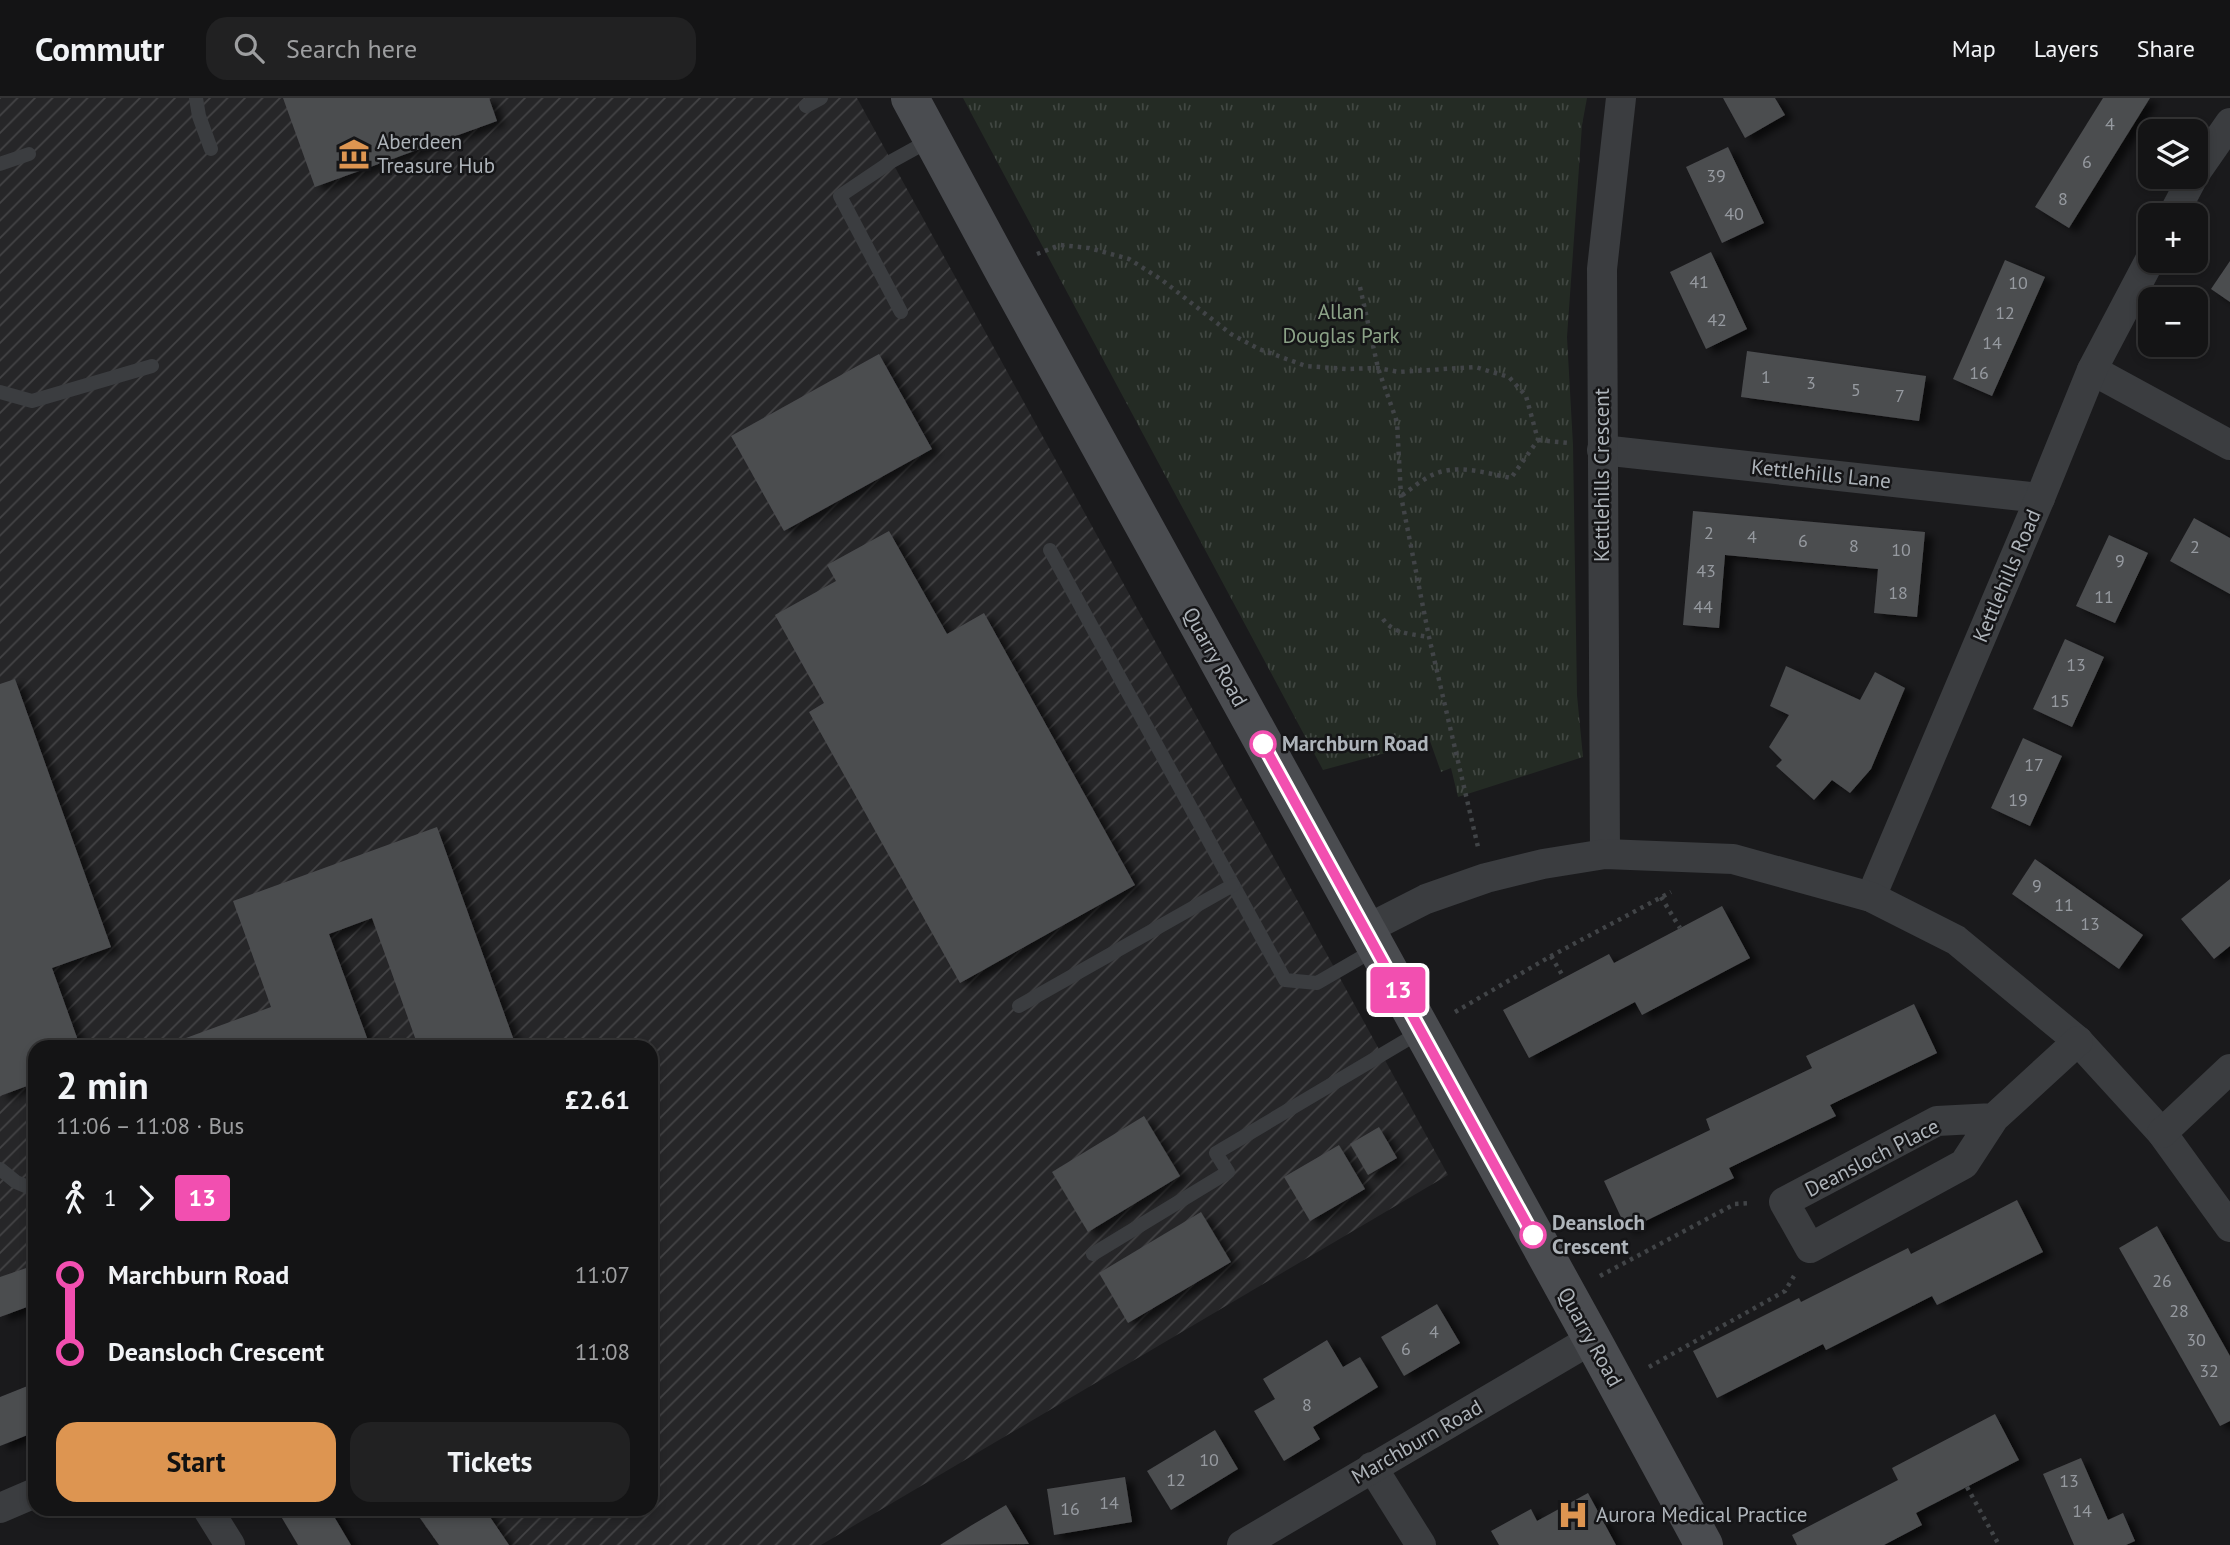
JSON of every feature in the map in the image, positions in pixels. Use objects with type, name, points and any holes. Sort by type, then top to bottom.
[{"type":"street","name":"Quarry Road","points":[[910,98],[1003,272],[1704,1545]]},
{"type":"street","name":"Kettlehills Crescent","points":[[1605,854],[1601,269],[1621,98]]},
{"type":"street","points":[[2208,155],[2230,123]]},
{"type":"street","name":"Kettlehills Road","points":[[1871,897],[2092,370],[2143,273]]},
{"type":"street","points":[[2092,370],[2230,444]]},
{"type":"street","name":"Kettlehills Lane","points":[[1602,450],[2040,498]]},
{"type":"street","points":[[1370,940],[1426,899],[1486,878],[1543,864],[1605,854],[1733,859],[1871,897],[1956,940],[2078,1041],[2162,1133],[2230,1227]]},
{"type":"street","points":[[1810,1248],[1964,1164],[1994,1118],[2078,1041]]},
{"type":"street","points":[[2162,1133],[2230,1069]]},
{"type":"street","name":"Deansloch Place","points":[[1810,1248],[1784,1202],[1937,1121],[1994,1118]]},
{"type":"street","name":"Marchburn Road","points":[[1242,1545],[1592,1339]]},
{"type":"street","points":[[1372,1468],[1421,1545]]},
{"type":"street","points":[[0,1507],[28,1496]]},
{"type":"street","points":[[212,1516],[230,1545]]},
{"type":"lane","points":[[196,98],[199,116],[211,149]]},
{"type":"lane","points":[[806,106],[821,98]]},
{"type":"lane","points":[[901,312],[839,196],[892,161],[932,139]]},
{"type":"lane","points":[[0,164],[29,154]]},
{"type":"lane","points":[[0,392],[32,401],[152,366]]},
{"type":"lane","points":[[1050,550],[1285,980],[1317,983],[1370,940]]},
{"type":"lane","points":[[1019,1006],[1233,885]]},
{"type":"lane","points":[[1093,1254],[1227,1172],[1216,1153],[1421,1031]]},
{"type":"lane","points":[[0,1169],[16,1182],[28,1187]]},
{"type":"path","points":[[1003,272],[1060,245],[1089,248],[1129,259],[1162,280],[1231,334],[1259,349],[1306,366],[1378,368],[1399,372],[1475,367],[1509,377],[1526,396],[1538,440],[1511,478],[1466,470],[1444,471],[1423,480],[1401,496]]},
{"type":"path","points":[[1360,287],[1378,368],[1397,422],[1401,496],[1429,637],[1486,878]]},
{"type":"path","points":[[1383,619],[1386,624],[1403,633],[1429,637]]},
{"type":"path","points":[[1421,1031],[1551,956],[1673,891]]},
{"type":"path","points":[[1661,897],[1680,928]]},
{"type":"path","points":[[1551,956],[1564,978]]},
{"type":"path","points":[[1566,1295],[1735,1203],[1784,1202]]},
{"type":"path","points":[[1617,1385],[1785,1291],[1810,1248]]},
{"type":"path","points":[[1967,1487],[1999,1545]]},
{"type":"shaded area","points":[[0,98],[857,98],[1448,1175],[821,1545],[439,1545],[418,1516],[658,1516],[658,1040],[28,1040],[28,1307],[0,1317]]},
{"type":"green space","name":"Allan Douglas Park","points":[[963,98],[1587,98],[1582,125],[1567,337],[1573,445],[1577,695],[1583,757],[1458,797],[1451,768],[1441,772],[1430,741],[1323,770]]},
{"type":"building","name":"Aberdeen Treasure Hub","points":[[283,98],[489,98],[497,121],[315,187]]},
{"type":"building","points":[[1723,98],[1775,98],[1785,115],[1745,138]]},
{"type":"building","points":[[2103,98],[2150,98],[2069,228],[2035,207]]},
{"type":"building","points":[[1728,147],[1764,223],[1722,243],[1686,167]]},
{"type":"building","points":[[1711,252],[1747,329],[1706,349],[1670,272]]},
{"type":"building","points":[[2005,260],[2045,277],[1992,396],[1953,379]]},
{"type":"building","points":[[2230,261],[2230,302],[2211,289]]},
{"type":"building","points":[[1747,351],[1926,376],[1919,421],[1741,397]]},
{"type":"building","points":[[879,354],[932,449],[784,531],[731,436]]},
{"type":"building","points":[[1693,511],[1925,532],[1917,617],[1874,613],[1878,569],[1725,555],[1719,628],[1683,625]]},
{"type":"building","points":[[2194,518],[2230,538],[2230,594],[2170,561]]},
{"type":"building","points":[[889,531],[947,634],[984,613],[1135,885],[960,983],[809,712],[824,703],[775,615],[836,581],[827,565]]},
{"type":"building","points":[[2109,535],[2148,553],[2115,623],[2076,606]]},
{"type":"building","points":[[2065,639],[2104,657],[2072,727],[2033,709]]},
{"type":"building","points":[[1786,666],[1860,700],[1875,672],[1905,688],[1871,769],[1850,793],[1832,780],[1814,800],[1776,766],[1782,760],[1769,747],[1789,715],[1770,706]]},
{"type":"building","points":[[15,679],[111,947],[52,968],[78,1040],[28,1040],[28,1086],[0,1096],[0,684]]},
{"type":"building","points":[[2023,738],[2062,756],[2030,826],[1991,808]]},
{"type":"building","points":[[437,827],[514,1040],[416,1040],[372,918],[329,934],[368,1040],[180,1040],[271,1007],[233,901]]},
{"type":"building","points":[[2035,859],[2143,935],[2119,969],[2012,894]]},
{"type":"building","points":[[2230,879],[2230,946],[2214,959],[2181,919]]},
{"type":"building","points":[[1722,906],[1750,958],[1642,1015],[1635,1002],[1529,1058],[1503,1010],[1609,954],[1614,963]]},
{"type":"building","points":[[1914,1004],[1937,1053],[1830,1105],[1836,1116],[1729,1168],[1734,1178],[1627,1230],[1604,1181],[1710,1130],[1706,1119],[1812,1068],[1806,1056]]},
{"type":"building","points":[[1144,1116],[1180,1176],[1088,1232],[1052,1172]]},
{"type":"building","points":[[1379,1127],[1397,1158],[1368,1175],[1350,1144]]},
{"type":"building","points":[[1339,1145],[1365,1189],[1310,1221],[1284,1177]]},
{"type":"building","points":[[2017,1200],[2043,1252],[1937,1305],[1932,1296],[1826,1350],[1823,1344],[1717,1398],[1693,1351],[1799,1298],[1801,1302],[1908,1248],[1911,1254]]},
{"type":"building","points":[[1201,1212],[1231,1262],[1128,1323],[1099,1273]]},
{"type":"building","points":[[2157,1226],[2230,1356],[2230,1421],[2220,1426],[2119,1248]]},
{"type":"building","points":[[28,1267],[28,1307],[0,1317],[0,1277]]},
{"type":"building","points":[[1437,1304],[1460,1343],[1404,1376],[1381,1337]]},
{"type":"building","points":[[1327,1340],[1343,1367],[1360,1357],[1378,1387],[1313,1427],[1320,1439],[1284,1461],[1254,1411],[1275,1399],[1263,1379]]},
{"type":"building","points":[[28,1386],[28,1435],[0,1446],[0,1397]]},
{"type":"building","points":[[1995,1414],[2019,1460],[1916,1513],[1922,1525],[1884,1545],[1797,1545],[1792,1535],[1898,1480],[1892,1468]]},
{"type":"building","points":[[1215,1430],[1238,1469],[1171,1510],[1147,1471]]},
{"type":"building","points":[[2081,1458],[2108,1520],[2123,1513],[2135,1541],[2126,1545],[2074,1545],[2043,1474]]},
{"type":"building","points":[[1125,1477],[1132,1522],[1054,1535],[1047,1489]]},
{"type":"building","name":"Aurora Medical Practice","points":[[1588,1493],[1616,1545],[1499,1545],[1491,1531],[1531,1509],[1537,1521]]},
{"type":"building","points":[[1006,1505],[1029,1544],[940,1545],[972,1525]]},
{"type":"building","points":[[281,1516],[334,1516],[351,1545],[298,1545]]},
{"type":"building","points":[[419,1516],[489,1516],[509,1545],[439,1545]]},
{"type":"bus line","name":"13","points":[[1263,744],[1533,1235]]},
{"type":"place","name":"Aberdeen Treasure Hub","points":[[354,154]]},
{"type":"place","name":"Marchburn Road","points":[[1263,744]]},
{"type":"place","name":"Deansloch Crescent","points":[[1533,1235]]},
{"type":"place","name":"Aurora Medical Practice","points":[[1573,1515]]}]
